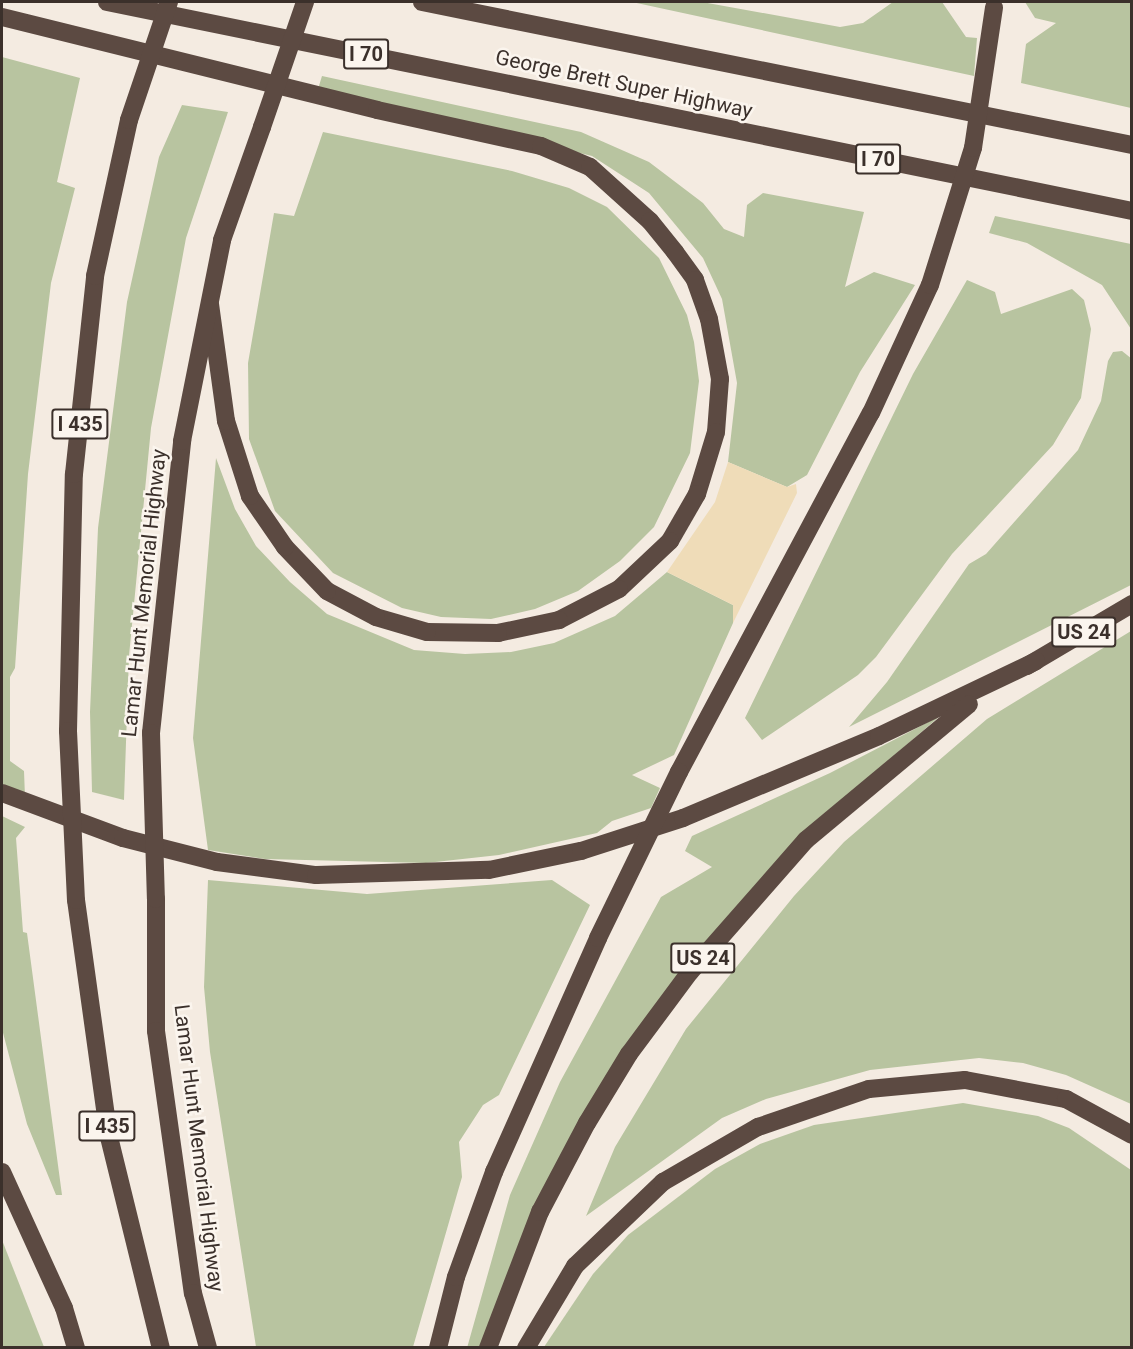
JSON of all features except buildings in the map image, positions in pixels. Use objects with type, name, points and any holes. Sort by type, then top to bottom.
[{"type":"highway","name":"George Brett Super Highway","points":[[107,2],[1131,211]]},
{"type":"highway","name":"I 435","points":[[161,1347],[109,1137],[76,900],[68,731],[75,474],[95,276],[129,120],[169,2]]},
{"type":"highway","name":"Lamar Hunt Memorial Highway","points":[[208,1347],[193,1293],[156,1032],[156,899],[151,733],[182,441],[222,240],[305,2]]},
{"type":"highway","name":"George Brett Super Highway","points":[[423,2],[1131,145]]},
{"type":"highway","points":[[438,1347],[456,1277],[494,1172],[598,938],[679,772],[871,413],[930,285],[973,148],[994,5]]},
{"type":"highway","points":[[2,17],[541,146],[590,167],[650,221],[675,252],[695,280],[710,319],[720,379],[716,432],[697,494],[670,541],[619,589],[559,620],[498,633],[427,632],[376,617],[327,591],[285,547],[250,496],[226,421],[210,304]]},
{"type":"highway","name":"US 24","points":[[488,1347],[540,1212],[587,1123],[629,1054],[690,972],[806,840],[948,717],[1035,661],[1131,604]]},
{"type":"highway","points":[[2,793],[123,838],[217,862],[316,875],[489,870],[581,851],[683,818],[879,736],[1035,661]]},
{"type":"highway","points":[[526,1347],[575,1266],[663,1182],[758,1127],[869,1089],[966,1080],[1066,1099],[1131,1135]]},
{"type":"highway","points":[[2,1172],[64,1308],[76,1347]]},
{"type":"green space","points":[[632,2],[702,2],[840,27],[863,23],[893,2],[942,2],[966,37],[977,38],[974,76]]},
{"type":"green space","points":[[1025,2],[1131,2],[1131,108],[1021,83],[1026,44],[1056,23],[1035,18]]},
{"type":"green space","points":[[2,57],[80,78],[57,182],[75,188],[51,283],[28,474],[15,668],[10,677],[10,761],[24,771],[25,797],[2,784]]},
{"type":"green space","points":[[322,76],[581,132],[649,162],[703,203],[724,229],[744,237],[747,205],[763,193],[864,212],[845,287],[874,272],[915,285],[860,372],[807,475],[787,487],[728,462],[737,383],[722,299],[703,258],[649,193],[592,156],[318,89]]},
{"type":"green space","points":[[182,105],[228,112],[186,238],[151,428],[129,656],[124,800],[92,792],[90,712],[98,528],[127,302],[159,157]]},
{"type":"green space","points":[[323,132],[512,171],[569,188],[607,207],[659,258],[687,315],[694,342],[699,381],[690,453],[654,527],[620,561],[578,591],[535,609],[491,619],[441,617],[402,608],[333,573],[275,511],[249,439],[248,363],[274,213],[294,216]]},
{"type":"green space","points":[[995,216],[1131,244],[1131,329],[1102,285],[1027,243],[989,233]]},
{"type":"green space","points":[[967,280],[995,292],[1001,314],[1072,289],[1084,300],[1091,329],[1081,398],[1053,445],[952,554],[876,657],[858,675],[762,740],[745,718],[913,374]]},
{"type":"green space","points":[[1122,351],[1132,359],[1131,585],[849,727],[887,682],[969,564],[986,554],[1078,450],[1101,401],[1108,361],[1113,352]]},
{"type":"green space","points":[[216,458],[235,509],[256,546],[290,582],[327,614],[414,650],[465,654],[511,652],[554,643],[615,616],[667,572],[733,605],[733,623],[674,755],[632,775],[660,788],[651,808],[612,821],[597,833],[499,855],[426,863],[265,859],[208,850],[193,738]]},
{"type":"green space","points":[[1131,631],[1131,1104],[1066,1075],[1023,1063],[979,1058],[870,1070],[766,1099],[722,1118],[586,1216],[615,1147],[686,1029],[794,896],[844,842],[987,719]]},
{"type":"green space","points":[[940,716],[825,815],[618,1062],[481,1347],[467,1348],[510,1195],[560,1082],[661,897],[712,867],[685,851],[692,836],[830,773]]},
{"type":"green space","points":[[2,816],[25,827],[16,838],[23,932],[27,933],[62,1195],[56,1195],[27,1124],[2,1029]]},
{"type":"green space","points":[[208,880],[367,894],[552,880],[590,905],[499,1095],[483,1105],[459,1142],[462,1177],[413,1347],[256,1347],[210,1052],[204,987]]},
{"type":"green space","points":[[963,1103],[1038,1116],[1069,1128],[1131,1170],[1131,1347],[544,1347],[593,1274],[628,1235],[715,1169],[760,1144],[814,1125]]},
{"type":"green space","points":[[2,1240],[44,1347],[2,1347]]},
{"type":"sand","points":[[728,462],[787,487],[796,484],[797,493],[733,623],[733,605],[667,572],[715,502]]}]
